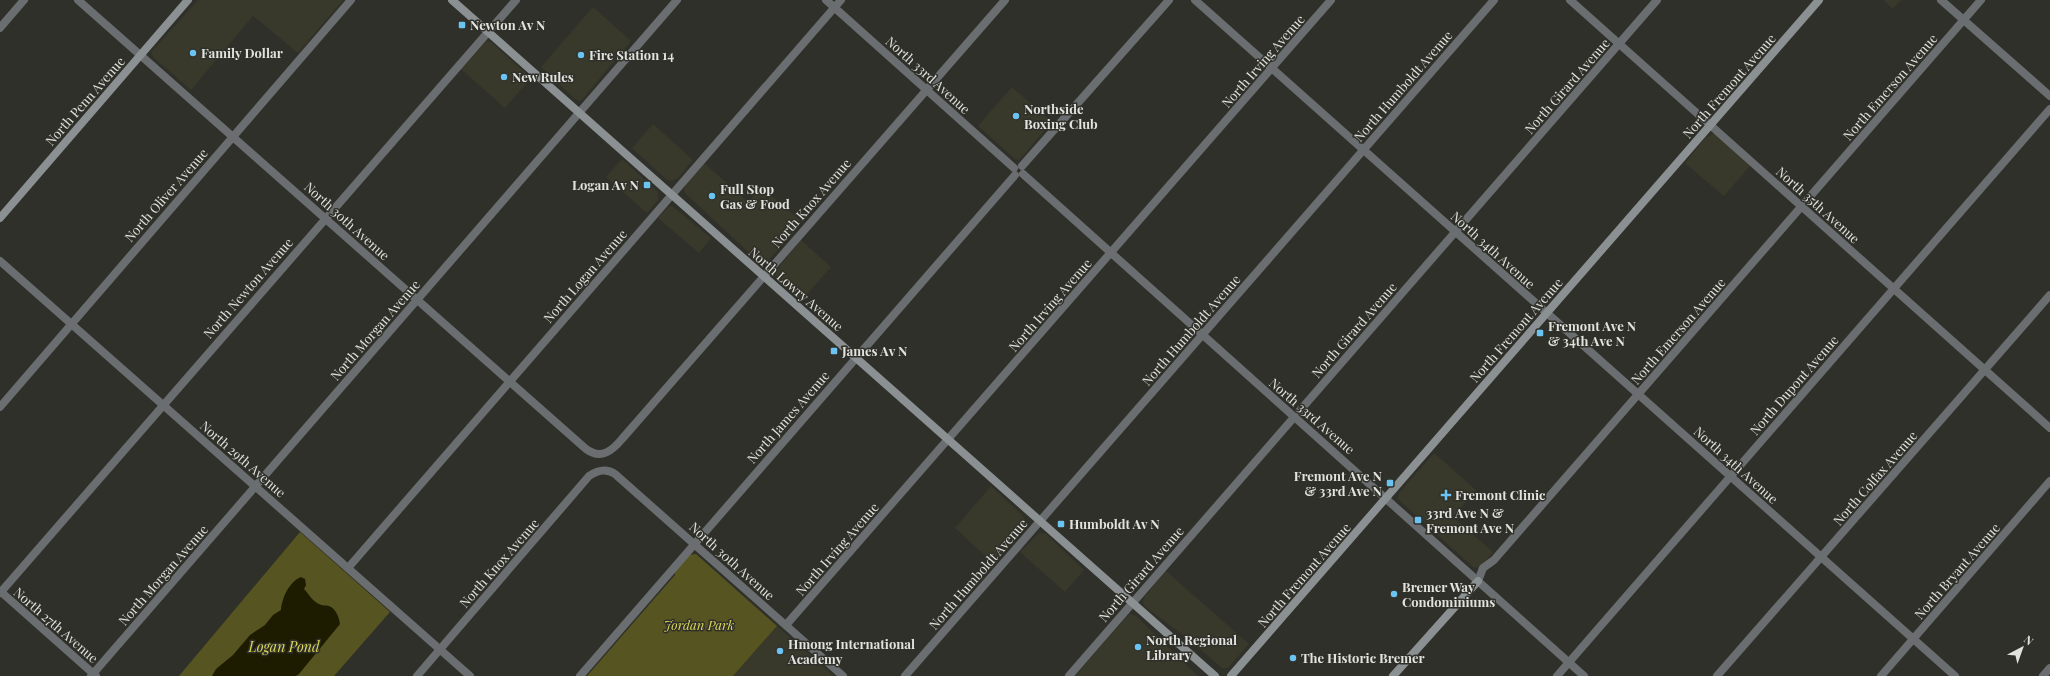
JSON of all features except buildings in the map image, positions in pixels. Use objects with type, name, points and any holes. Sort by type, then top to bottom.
[{"type":"main road","name":"North Penn Avenue","points":[[0,218],[188,0]]},
{"type":"main road","name":"North Lowry Avenue","points":[[452,0],[856,357],[1131,604],[1215,676]]},
{"type":"main road","name":"North Fremont Avenue","points":[[1231,676],[1819,0]]},
{"type":"main road","name":"North Emerson Avenue","points":[[1392,676],[1478,581]]},
{"type":"street","points":[[0,28],[24,0]]},
{"type":"street","name":"North 30th Avenue","points":[[78,0],[141,54],[586,449],[602,455]]},
{"type":"street","name":"North Oliver Avenue","points":[[0,406],[351,0]]},
{"type":"street","name":"North Newton Avenue","points":[[0,592],[516,0]]},
{"type":"street","name":"North Morgan Avenue","points":[[94,675],[677,0]]},
{"type":"street","name":"North 33rd Avenue","points":[[826,0],[1112,253],[1584,676]]},
{"type":"street","name":"North Logan Avenue","points":[[348,568],[671,194],[841,0]]},
{"type":"street","name":"North Knox Avenue","points":[[602,455],[615,448],[1005,0]]},
{"type":"street","name":"North James Avenue","points":[[580,676],[1168,0]]},
{"type":"street","name":"North 34th Avenue","points":[[1195,0],[1955,676]]},
{"type":"street","name":"North Irving Avenue","points":[[786,625],[1112,253],[1331,0]]},
{"type":"street","name":"North Humboldt Avenue","points":[[905,676],[1494,0]]},
{"type":"street","name":"North 35th Avenue","points":[[1570,0],[2050,428]]},
{"type":"street","name":"North Girard Avenue","points":[[1069,676],[1657,0]]},
{"type":"street","points":[[1941,0],[2050,96]]},
{"type":"street","name":"North Emerson Avenue","points":[[1478,581],[1483,568],[1494,560],[1639,395],[1981,0]]},
{"type":"street","name":"North Dupont Avenue","points":[[1556,676],[2050,109]]},
{"type":"street","name":"North 29th Avenue","points":[[0,261],[470,676]]},
{"type":"street","name":"North Colfax Avenue","points":[[1717,676],[2050,295]]},
{"type":"street","name":"North 30th Avenue","points":[[602,470],[615,474],[843,676]]},
{"type":"street","name":"North Knox Avenue","points":[[417,676],[590,476],[595,472],[602,470]]},
{"type":"street","name":"North Bryant Avenue","points":[[1881,676],[2050,481]]},
{"type":"street","name":"North 27th Avenue","points":[[0,592],[94,675]]},
{"type":"street","points":[[2043,676],[2050,668]]},
{"type":"shaded area","points":[[198,0],[343,0],[298,53],[253,16],[191,90],[154,58],[151,52]]},
{"type":"shaded area","points":[[1883,0],[1901,0],[1893,9]]},
{"type":"shaded area","points":[[593,7],[631,41],[581,101],[575,99],[541,67]]},
{"type":"shaded area","points":[[486,41],[491,42],[531,78],[505,108],[461,69]]},
{"type":"shaded area","points":[[1012,87],[1052,122],[1019,160],[1015,159],[978,126]]},
{"type":"shaded area","points":[[653,124],[693,160],[678,178],[672,181],[667,180],[632,148]]},
{"type":"shaded area","points":[[1715,134],[1750,166],[1724,196],[1685,163],[1705,138]]},
{"type":"shaded area","points":[[622,159],[658,192],[658,200],[647,213],[606,177]]},
{"type":"shaded area","points":[[704,163],[748,202],[761,187],[802,222],[765,264],[759,262],[686,194],[684,190],[686,184]]},
{"type":"shaded area","points":[[672,206],[711,238],[699,253],[658,218],[668,207]]},
{"type":"shaded area","points":[[801,240],[831,267],[802,300],[776,278],[775,272]]},
{"type":"shaded area","points":[[1434,453],[1476,490],[1453,517],[1493,552],[1479,568],[1473,567],[1398,499],[1399,493]]},
{"type":"shaded area","points":[[991,486],[1022,515],[1027,523],[1026,527],[994,564],[955,528]]},
{"type":"shaded area","points":[[1039,533],[1046,534],[1084,570],[1065,592],[1020,552]]},
{"type":"shaded area","points":[[1166,571],[1249,644],[1228,668],[1222,668],[1187,638],[1144,606],[1143,601],[1145,596]]},
{"type":"shaded area","points":[[1129,614],[1136,616],[1198,676],[1075,676]]},
{"type":"shaded area","name":"Hmong International Academy","points":[[777,626],[834,676],[733,676]]},
{"type":"green space","points":[[300,532],[390,612],[334,676],[179,676]]},
{"type":"green space","name":"Jordan Park","points":[[696,554],[777,626],[733,676],[587,676],[675,575],[675,571],[689,555]]},
{"type":"water","name":"Logan Pond","points":[[301,577],[305,579],[306,585],[304,589],[314,601],[320,605],[329,606],[334,609],[340,624],[299,674],[296,676],[212,676],[216,669],[233,655],[250,635],[265,625],[273,615],[281,610],[283,600],[290,586]]},
{"type":"place","name":"Newton Av N","points":[[462,25]]},
{"type":"place","name":"Family Dollar","points":[[193,53]]},
{"type":"place","name":"Fire Station 14","points":[[581,55]]},
{"type":"place","name":"New Rules","points":[[504,77]]},
{"type":"place","name":"Northside Boxing Club","points":[[1016,116]]},
{"type":"place","name":"Logan Av N","points":[[647,185]]},
{"type":"place","name":"Full Stop Gas & Food","points":[[712,196]]},
{"type":"place","name":"Fremont Ave N & 34th Ave N","points":[[1540,333]]},
{"type":"place","name":"James Av N","points":[[834,351]]},
{"type":"place","name":"Fremont Ave N & 33rd Ave N","points":[[1390,483]]},
{"type":"place","name":"Fremont Clinic","points":[[1446,495]]},
{"type":"place","name":"33rd Ave N & Fremont Ave N","points":[[1418,520]]},
{"type":"place","name":"Humboldt Av N","points":[[1061,524]]},
{"type":"place","name":"Bremer Way Condominiums","points":[[1394,594]]},
{"type":"place","name":"North Regional Library","points":[[1138,647]]},
{"type":"place","name":"Hmong International Academy","points":[[780,651]]},
{"type":"place","name":"The Historic Bremer","points":[[1293,658]]}]
